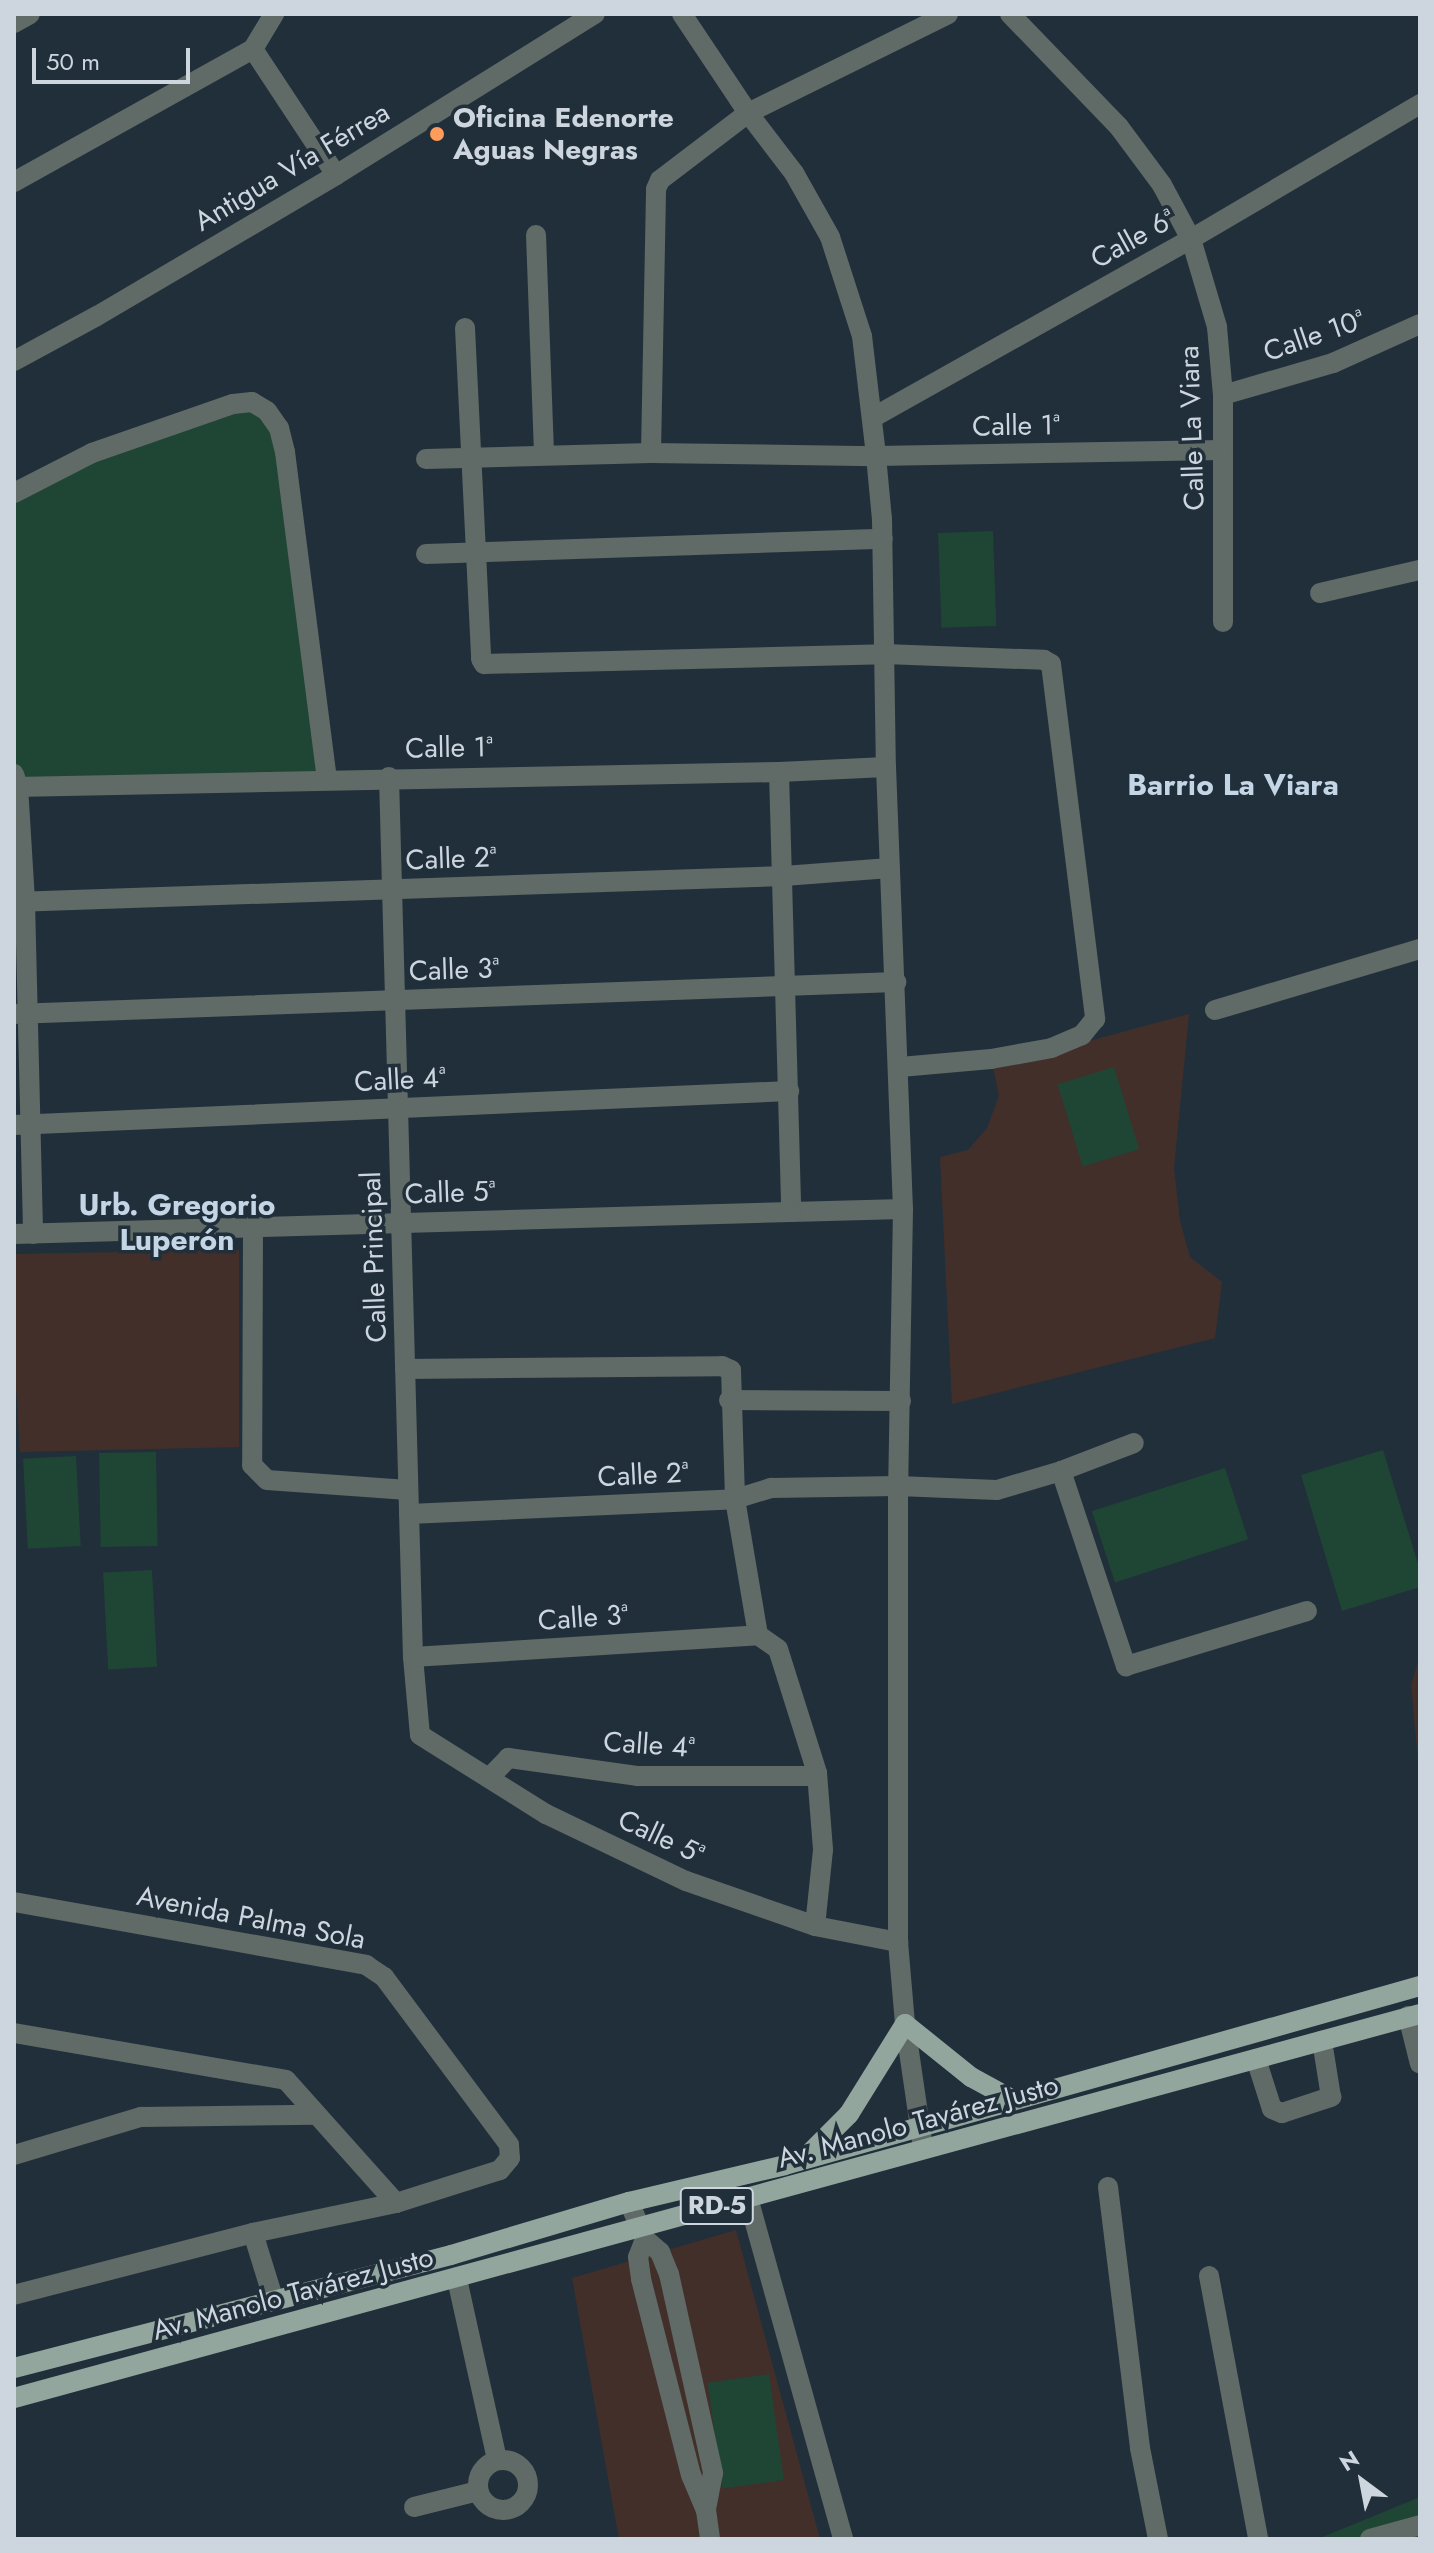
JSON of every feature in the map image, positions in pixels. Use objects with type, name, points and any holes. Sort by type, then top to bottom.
[{"type":"main road","name":"Av. Manolo Tavárez Justo","points":[[14,2368],[451,2255],[629,2202],[785,2165],[920,2124],[1420,1986]]},
{"type":"main road","name":"Av. Manolo Tavárez Justo","points":[[14,2398],[641,2233],[923,2147],[1414,2015]]},
{"type":"main road","points":[[807,2156],[849,2114],[905,2024],[971,2077],[1013,2100]]},
{"type":"street","points":[[14,23],[30,14]]},
{"type":"street","points":[[14,182],[253,49],[274,14]]},
{"type":"street","name":"Antigua Vía Férrea","points":[[14,361],[43,348],[336,175],[595,14]]},
{"type":"street","points":[[682,14],[748,113],[794,173],[830,237],[862,336],[872,418],[883,539],[886,767],[900,1067],[903,1209],[898,1486],[898,1942],[905,2024],[923,2147]]},
{"type":"street","points":[[651,453],[656,189],[660,180],[748,113],[948,14]]},
{"type":"street","name":"Calle La Viara","points":[[1010,14],[1119,127],[1162,185],[1191,239],[1217,327],[1223,395],[1223,622]]},
{"type":"street","points":[[253,49],[336,175]]},
{"type":"street","name":"Calle 6ª","points":[[872,418],[1191,239],[1420,104]]},
{"type":"street","points":[[536,235],[544,455]]},
{"type":"street","name":"Calle 10ª","points":[[1223,395],[1333,363],[1420,324]]},
{"type":"street","points":[[465,328],[481,659],[484,664],[884,654],[1044,660],[1051,664],[1095,1019],[1082,1035],[1052,1048],[991,1059],[900,1067]]},
{"type":"street","points":[[14,493],[92,453],[222,407],[252,402],[267,411],[279,428],[285,452],[327,779]]},
{"type":"street","name":"Calle 1ª","points":[[426,459],[651,453],[876,456],[1222,450]]},
{"type":"street","points":[[426,554],[883,539]]},
{"type":"street","points":[[1320,593],[1420,570]]},
{"type":"street","name":"Calle 1ª","points":[[15,782],[779,772],[886,767]]},
{"type":"street","points":[[779,772],[791,1212]]},
{"type":"street","name":"Calle Principal","points":[[389,777],[413,1657],[420,1735]]},
{"type":"street","points":[[15,782],[20,902],[24,1234]]},
{"type":"street","name":"Calle 2ª","points":[[20,902],[784,876],[890,868]]},
{"type":"street","points":[[1215,1010],[1420,949]]},
{"type":"street","name":"Calle 3ª","points":[[21,1014],[896,982]]},
{"type":"street","name":"Calle 4ª","points":[[22,1125],[789,1091]]},
{"type":"street","name":"Calle 5ª","points":[[24,1234],[903,1209]]},
{"type":"street","points":[[253,1229],[252,1465],[267,1480],[408,1490]]},
{"type":"street","points":[[405,1369],[722,1366],[731,1370],[729,1400],[735,1499],[758,1635],[778,1649],[817,1773],[823,1850],[815,1926]]},
{"type":"street","points":[[729,1400],[901,1401]]},
{"type":"street","name":"Calle 2ª","points":[[409,1514],[735,1499],[771,1488],[898,1486],[997,1490],[1061,1471],[1134,1443]]},
{"type":"street","points":[[1061,1471],[1126,1666],[1307,1611]]},
{"type":"street","name":"Calle 3ª","points":[[413,1657],[758,1635]]},
{"type":"street","name":"Calle 5ª","points":[[420,1735],[546,1814],[686,1881],[815,1926],[898,1942]]},
{"type":"street","name":"Calle 4ª","points":[[489,1778],[508,1758],[637,1776],[815,1776]]},
{"type":"street","name":"Avenida Palma Sola","points":[[14,1902],[366,1965],[384,1977],[509,2145],[510,2158],[500,2170],[396,2203]]},
{"type":"street","points":[[1414,2015],[1420,2064]]},
{"type":"street","points":[[14,2033],[286,2080],[396,2203]]},
{"type":"street","points":[[1256,2059],[1276,2112],[1313,2104],[1331,2097],[1322,2041]]},
{"type":"street","points":[[14,2155],[141,2117],[316,2115]]},
{"type":"street","points":[[1108,2187],[1140,2448],[1158,2539]]},
{"type":"street","points":[[748,2198],[843,2539]]},
{"type":"street","points":[[629,2202],[641,2233],[660,2252],[669,2274],[713,2473],[706,2510]]},
{"type":"street","points":[[14,2295],[253,2233],[396,2203]]},
{"type":"street","points":[[253,2233],[274,2301]]},
{"type":"street","points":[[641,2233],[638,2257],[691,2475],[706,2510],[710,2539]]},
{"type":"street","points":[[1209,2276],[1258,2539]]},
{"type":"street","points":[[457,2279],[497,2460]]},
{"type":"street","points":[[660,2354],[686,2349]]},
{"type":"street","points":[[497,2460],[517,2463],[524,2469],[528,2488],[525,2498],[509,2509],[499,2510],[490,2506],[478,2491],[481,2471],[497,2460]]},
{"type":"street","points":[[414,2507],[478,2491]]},
{"type":"street","points":[[1380,2538],[1420,2525]]},
{"type":"shaded area","points":[[1189,1014],[1174,1168],[1180,1221],[1190,1257],[1222,1282],[1215,1338],[952,1404],[940,1157],[968,1150],[987,1128],[999,1096],[993,1067]]},
{"type":"shaded area","points":[[239,1250],[239,1447],[20,1452],[14,1353],[14,1254]]},
{"type":"shaded area","points":[[1420,1656],[1420,1781],[1411,1685]]},
{"type":"shaded area","points":[[736,2230],[820,2539],[619,2539],[572,2278]]},
{"type":"green space","points":[[233,404],[274,418],[327,779],[18,786],[14,774],[14,493]]},
{"type":"green space","points":[[993,531],[996,626],[941,628],[938,533]]},
{"type":"green space","points":[[1114,1067],[1139,1149],[1083,1166],[1058,1084]]},
{"type":"green space","points":[[1383,1450],[1420,1570],[1420,1587],[1342,1611],[1301,1475]]},
{"type":"green space","points":[[156,1452],[158,1546],[101,1547],[99,1453]]},
{"type":"green space","points":[[76,1456],[81,1546],[28,1549],[23,1459]]},
{"type":"green space","points":[[1225,1468],[1248,1539],[1115,1583],[1092,1511]]},
{"type":"green space","points":[[152,1570],[157,1667],[108,1669],[103,1573]]},
{"type":"green space","points":[[769,2374],[784,2480],[722,2489],[708,2383]]},
{"type":"green space","points":[[1420,2497],[1420,2539],[1321,2539],[1325,2536]]},
{"type":"place","name":"Oficina Edenorte Aguas Negras","points":[[437,134]]},
{"type":"district","name":"Barrio La Viara","points":[[1233,785]]},
{"type":"district","name":"Urb. Gregorio Luperón","points":[[177,1222]]}]
